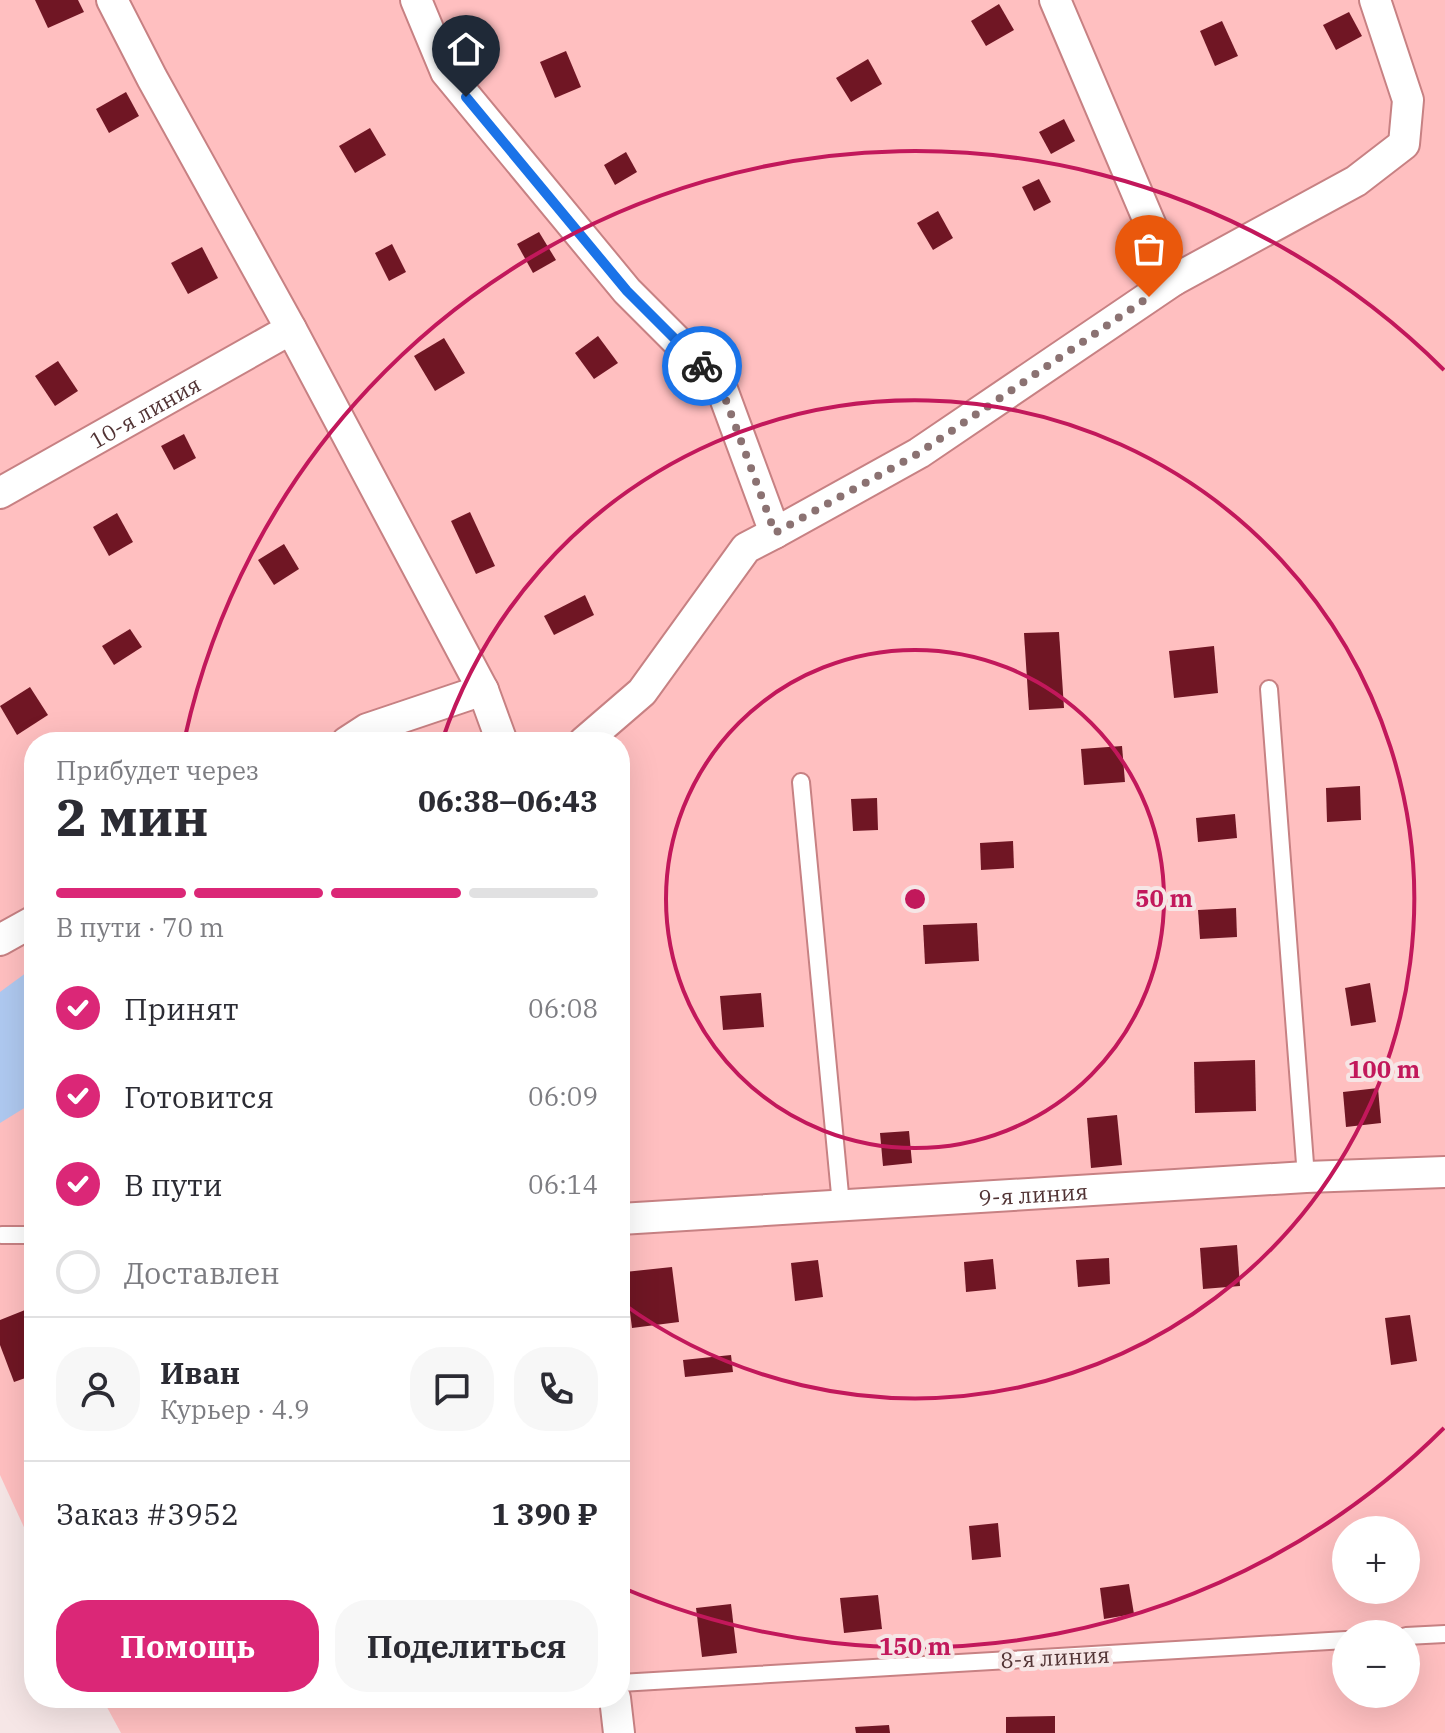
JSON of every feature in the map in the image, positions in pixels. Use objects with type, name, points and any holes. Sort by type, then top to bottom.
[{"type":"street","points":[[112,0],[483,690],[498,732]]},
{"type":"street","points":[[416,0],[446,72],[627,291],[720,384],[775,533]]},
{"type":"street","points":[[1055,0],[1174,280]]},
{"type":"street","points":[[596,732],[642,692],[746,548],[919,453],[1174,280],[1356,181],[1404,144],[1408,100],[1375,0]]},
{"type":"street","name":"10-я линия","points":[[0,493],[291,329]]},
{"type":"street","points":[[362,732],[483,690]]},
{"type":"street","points":[[0,940],[24,927]]},
{"type":"street","name":"9-я линия","points":[[630,1218],[1306,1177],[1445,1172]]},
{"type":"street","points":[[616,1708],[619,1733]]},
{"type":"lane","points":[[1269,689],[1306,1177]]},
{"type":"lane","points":[[801,782],[841,1205]]},
{"type":"lane","points":[[2,1235],[24,1235]]},
{"type":"lane","points":[[1420,1635],[1445,1634]]},
{"type":"lane","name":"8-я линия","points":[[630,1682],[1332,1641]]},
{"type":"shaded area","points":[[0,0],[1445,0],[1445,1733],[121,1733],[107,1708],[630,1708],[630,732],[24,732],[24,1527],[0,1475]]},
{"type":"water","points":[[24,974],[24,1108],[0,1123],[0,992]]},
{"type":"building","points":[[35,0],[78,0],[84,12],[48,28]]},
{"type":"building","points":[[999,4],[1014,30],[986,46],[971,21]]},
{"type":"building","points":[[1349,12],[1362,36],[1336,50],[1323,25]]},
{"type":"building","points":[[1222,21],[1238,56],[1215,66],[1200,31]]},
{"type":"building","points":[[566,51],[581,87],[555,98],[540,62]]},
{"type":"building","points":[[868,59],[882,84],[851,102],[836,78]]},
{"type":"building","points":[[126,92],[139,116],[109,133],[96,109]]},
{"type":"building","points":[[1064,119],[1075,141],[1051,154],[1039,132]]},
{"type":"building","points":[[370,128],[386,155],[355,173],[339,146]]},
{"type":"building","points":[[626,152],[637,172],[615,185],[604,165]]},
{"type":"building","points":[[1039,179],[1051,202],[1034,211],[1022,187]]},
{"type":"building","points":[[938,211],[953,238],[933,250],[917,223]]},
{"type":"building","points":[[539,232],[556,260],[533,273],[517,244]]},
{"type":"building","points":[[392,244],[406,272],[389,281],[375,253]]},
{"type":"building","points":[[202,247],[218,278],[188,294],[171,263]]},
{"type":"building","points":[[598,336],[618,363],[594,379],[575,353]]},
{"type":"building","points":[[444,338],[465,373],[435,391],[414,356]]},
{"type":"building","points":[[58,361],[78,391],[55,406],[35,376]]},
{"type":"building","points":[[184,434],[196,458],[174,470],[161,446]]},
{"type":"building","points":[[470,512],[495,566],[476,574],[451,521]]},
{"type":"building","points":[[117,513],[133,542],[109,556],[93,527]]},
{"type":"building","points":[[284,544],[299,569],[274,585],[258,560]]},
{"type":"building","points":[[585,595],[594,615],[554,635],[544,616]]},
{"type":"building","points":[[130,629],[142,647],[114,665],[102,646]]},
{"type":"building","points":[[1059,632],[1064,708],[1029,710],[1024,633]]},
{"type":"building","points":[[1214,646],[1218,693],[1174,698],[1169,651]]},
{"type":"building","points":[[30,687],[48,715],[17,735],[0,706]]},
{"type":"building","points":[[1122,746],[1125,782],[1084,785],[1081,749]]},
{"type":"building","points":[[1360,786],[1361,820],[1327,822],[1326,788]]},
{"type":"building","points":[[877,798],[878,830],[853,831],[851,799]]},
{"type":"building","points":[[1235,814],[1237,838],[1198,842],[1196,818]]},
{"type":"building","points":[[1013,841],[1014,868],[981,870],[980,843]]},
{"type":"building","points":[[1236,908],[1237,937],[1200,939],[1198,910]]},
{"type":"building","points":[[977,923],[979,961],[925,964],[923,925]]},
{"type":"building","points":[[1370,983],[1376,1022],[1351,1026],[1345,988]]},
{"type":"building","points":[[761,993],[764,1027],[723,1030],[720,996]]},
{"type":"building","points":[[1255,1060],[1256,1111],[1195,1113],[1194,1062]]},
{"type":"building","points":[[1378,1088],[1381,1123],[1346,1127],[1343,1092]]},
{"type":"building","points":[[1117,1115],[1122,1165],[1091,1168],[1087,1118]]},
{"type":"building","points":[[909,1131],[912,1163],[883,1166],[880,1133]]},
{"type":"building","points":[[1237,1245],[1240,1286],[1203,1289],[1200,1248]]},
{"type":"building","points":[[1109,1258],[1110,1284],[1078,1287],[1076,1260]]},
{"type":"building","points":[[993,1259],[996,1289],[966,1292],[964,1262]]},
{"type":"building","points":[[818,1260],[823,1297],[795,1301],[791,1263]]},
{"type":"building","points":[[672,1267],[679,1322],[632,1328],[630,1271]]},
{"type":"building","points":[[24,1310],[24,1378],[14,1382],[0,1345],[0,1320]]},
{"type":"building","points":[[1410,1315],[1417,1361],[1391,1365],[1385,1318]]},
{"type":"building","points":[[731,1355],[733,1372],[685,1377],[683,1360]]},
{"type":"building","points":[[998,1523],[1001,1557],[972,1560],[969,1526]]},
{"type":"building","points":[[1129,1584],[1134,1614],[1104,1619],[1100,1588]]},
{"type":"building","points":[[878,1595],[882,1629],[844,1633],[840,1598]]},
{"type":"building","points":[[731,1604],[737,1653],[702,1657],[696,1608]]},
{"type":"building","points":[[1055,1716],[1055,1733],[1006,1733],[1006,1717]]},
{"type":"building","points":[[889,1725],[890,1733],[856,1733],[855,1727]]},
{"type":"way so far","points":[[702,366],[720,384],[775,533],[919,453],[1149,297]]},
{"type":"route","points":[[466,97],[627,291],[702,366]]}]
